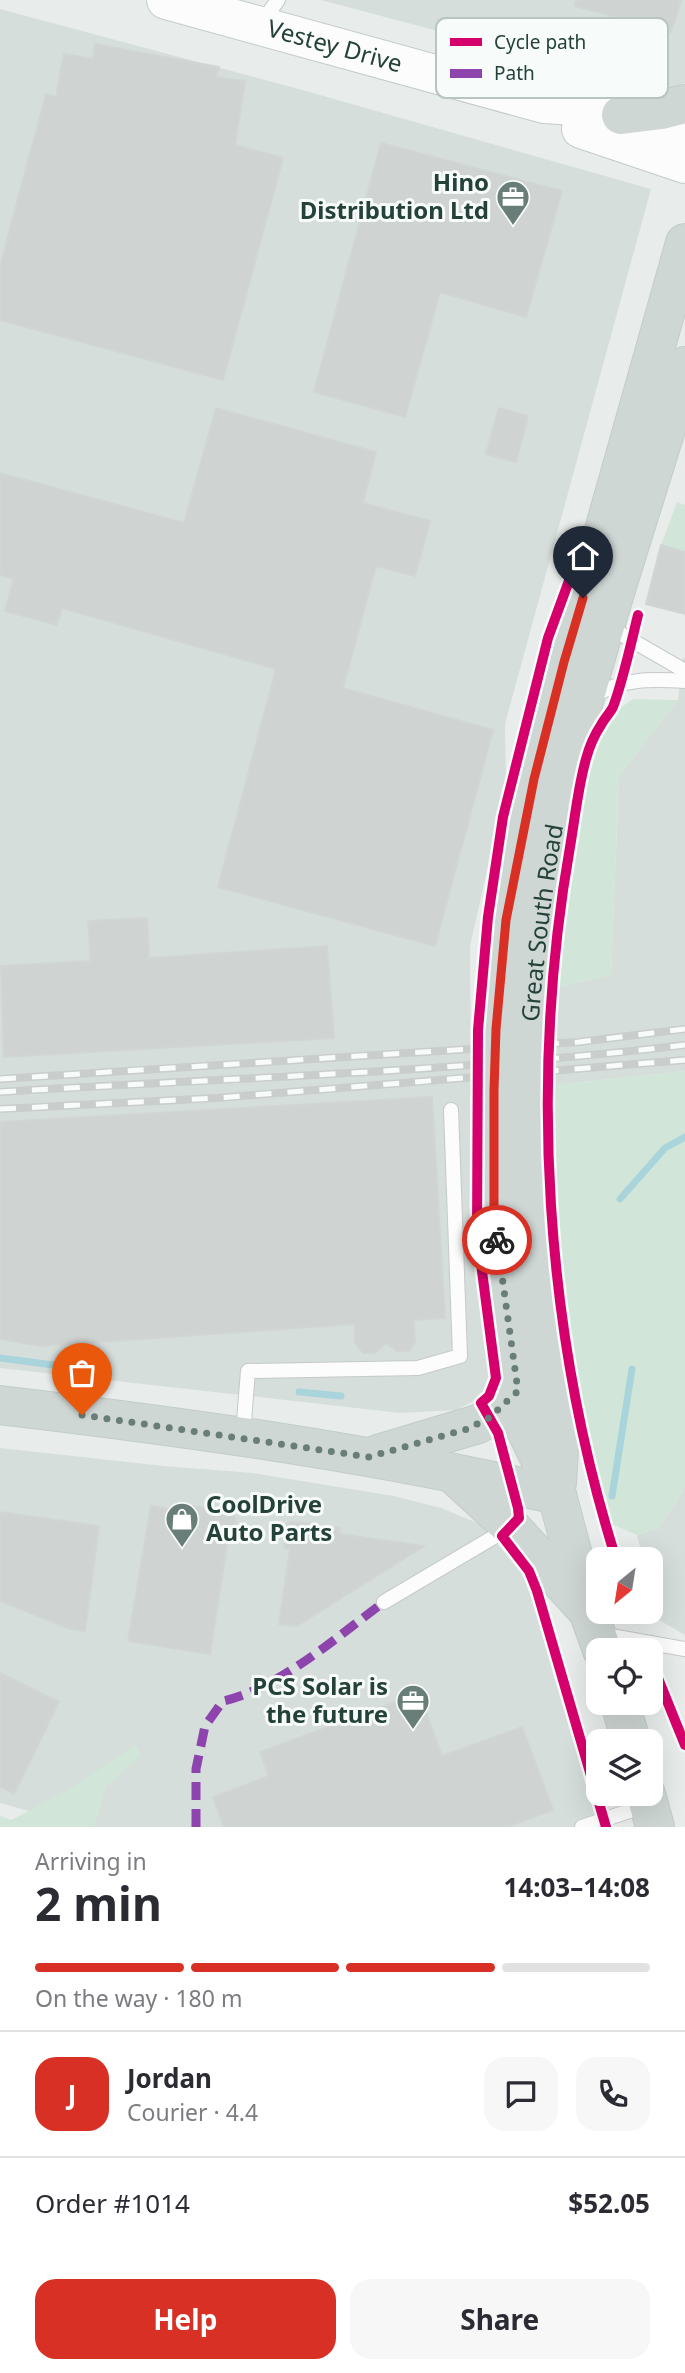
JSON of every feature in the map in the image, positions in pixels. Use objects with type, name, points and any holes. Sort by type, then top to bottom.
[{"type":"main road","points":[[621,115],[685,104]]},
{"type":"main road","name":"Great South Road","points":[[513,1028],[536,959],[552,850],[583,703],[597,555],[685,243]]},
{"type":"main road","name":"Great South Road","points":[[596,1631],[557,1495],[526,1430],[500,1267],[494,1205],[510,1088],[513,1028],[506,920],[534,779],[590,623],[677,425],[685,366]]},
{"type":"main road","name":"Great South Road","points":[[510,1088],[526,1167],[536,1314],[559,1448],[557,1495]]},
{"type":"main road","points":[[369,1457],[467,1429],[489,1418],[518,1391]]},
{"type":"main road","points":[[0,1405],[137,1421],[369,1457],[450,1471],[557,1495]]},
{"type":"main road","points":[[450,1471],[511,1527],[596,1631]]},
{"type":"street","name":"Vestey Drive","points":[[166,0],[269,13],[436,68]]},
{"type":"street","name":"Vestey Drive","points":[[526,98],[544,104],[593,107],[685,133]]},
{"type":"street","name":"Vestey Drive","points":[[544,104],[582,129],[685,164]]},
{"type":"lane","points":[[647,382],[677,425]]},
{"type":"lane","points":[[590,623],[621,634],[685,671]]},
{"type":"lane","points":[[583,703],[608,687],[624,682],[649,679],[685,681]]},
{"type":"lane","points":[[242,1438],[248,1371],[418,1368],[460,1356],[451,1110]]},
{"type":"lane","points":[[384,1602],[511,1527]]},
{"type":"lane","points":[[596,1631],[685,1649]]},
{"type":"lane","points":[[582,1827],[654,1813]]},
{"type":"shaded area","points":[[321,0],[685,0],[685,83],[668,89],[668,18],[436,18],[436,31]]},
{"type":"shaded area","points":[[0,9],[306,91],[651,189],[505,724],[506,786],[470,946],[472,1236],[492,1372],[482,1397],[456,1410],[400,1413],[0,1368]]},
{"type":"shaded area","points":[[683,658],[685,1071],[555,1085],[559,987],[611,975],[619,776],[678,700]]},
{"type":"shaded area","points":[[0,1448],[253,1473],[394,1496],[441,1508],[480,1524],[529,1580],[586,1781],[586,1806],[593,1806],[599,1827],[85,1827],[0,1803]]},
{"type":"shaded area","points":[[685,1488],[685,1635],[663,1622],[663,1547],[640,1547],[637,1535],[659,1527]]},
{"type":"green space","points":[[677,502],[685,505],[685,552],[661,545]]},
{"type":"green space","points":[[633,699],[678,700],[619,776],[611,975],[559,987],[587,782],[601,736],[613,713]]},
{"type":"green space","points":[[685,1071],[685,1488],[659,1527],[637,1535],[611,1524],[576,1365],[563,1284],[555,1203],[555,1085]]},
{"type":"green space","points":[[135,1745],[141,1755],[106,1787],[94,1827],[0,1827],[0,1816],[11,1820],[65,1792]]},
{"type":"building","points":[[576,0],[681,0],[671,32],[668,31],[668,18],[619,18],[575,6]]},
{"type":"building","points":[[95,44],[219,67],[216,77],[245,81],[235,145],[283,158],[223,380],[0,320],[0,266],[46,94],[56,97],[64,54],[93,59]]},
{"type":"building","points":[[381,143],[562,191],[526,317],[440,292],[405,417],[314,392]]},
{"type":"building","points":[[216,408],[376,452],[363,503],[430,521],[415,576],[376,566],[343,688],[493,730],[435,946],[218,887],[276,669],[62,608],[57,625],[5,611],[14,579],[0,575],[0,473],[184,523]]},
{"type":"building","points":[[499,408],[528,416],[516,462],[486,454]]},
{"type":"building","points":[[661,545],[685,552],[685,614],[646,604]]},
{"type":"building","points":[[147,918],[149,958],[327,946],[334,1038],[4,1057],[1,966],[91,961],[88,921]]},
{"type":"building","points":[[432,1097],[445,1318],[413,1320],[415,1341],[409,1351],[397,1351],[386,1343],[375,1353],[363,1353],[355,1343],[355,1324],[40,1346],[0,1339],[0,1122]]},
{"type":"building","points":[[184,1505],[226,1511],[234,1515],[236,1522],[234,1538],[228,1538],[210,1654],[128,1641],[151,1506],[182,1511]]},
{"type":"building","points":[[0,1512],[99,1526],[85,1631],[70,1629],[0,1601]]},
{"type":"building","points":[[287,1523],[340,1528],[339,1534],[424,1546],[297,1626],[279,1624],[290,1549],[284,1548]]},
{"type":"building","points":[[0,1673],[59,1702],[14,1794],[0,1786]]},
{"type":"building","points":[[419,1693],[442,1756],[522,1727],[553,1810],[507,1827],[224,1827],[213,1797],[269,1776],[260,1752]]},
{"type":"waterway","points":[[620,1199],[665,1148],[685,1137]]},
{"type":"waterway","points":[[0,1358],[61,1366]]},
{"type":"waterway","points":[[612,1496],[632,1369]]},
{"type":"waterway","points":[[299,1392],[341,1396]]},
{"type":"railway","points":[[0,1079],[579,1042],[685,1029]]},
{"type":"railway","points":[[0,1092],[429,1068],[685,1045]]},
{"type":"railway","points":[[0,1109],[217,1098],[685,1060]]},
{"type":"marked path","points":[[196,1827],[196,1769],[205,1726],[223,1701],[244,1695],[286,1673],[384,1602]]},
{"type":"cycle path","points":[[597,555],[570,578],[548,638],[503,817],[488,917],[478,1030],[477,1233],[496,1378],[489,1396],[481,1403],[498,1433],[519,1518],[502,1536],[529,1571],[537,1591],[606,1827]]},
{"type":"cycle path","points":[[613,1547],[592,1473],[573,1385],[559,1296],[551,1206],[548,1115],[550,1024],[557,935],[581,780],[592,741],[617,697],[638,615]]},
{"type":"cycle path","points":[[663,1691],[685,1745]]},
{"type":"way so far","points":[[82,1415],[369,1457],[467,1429],[489,1418],[518,1391],[497,1240]]},
{"type":"place","name":"Hino Distribution Ltd","points":[[513,227]]},
{"type":"place","name":"CoolDrive Auto Parts","points":[[182,1549]]},
{"type":"place","name":"PCS Solar is the future","points":[[413,1731]]},
{"type":"route","points":[[497,1240],[494,1205],[494,1090],[496,1029],[506,920],[550,712],[583,598]]}]
